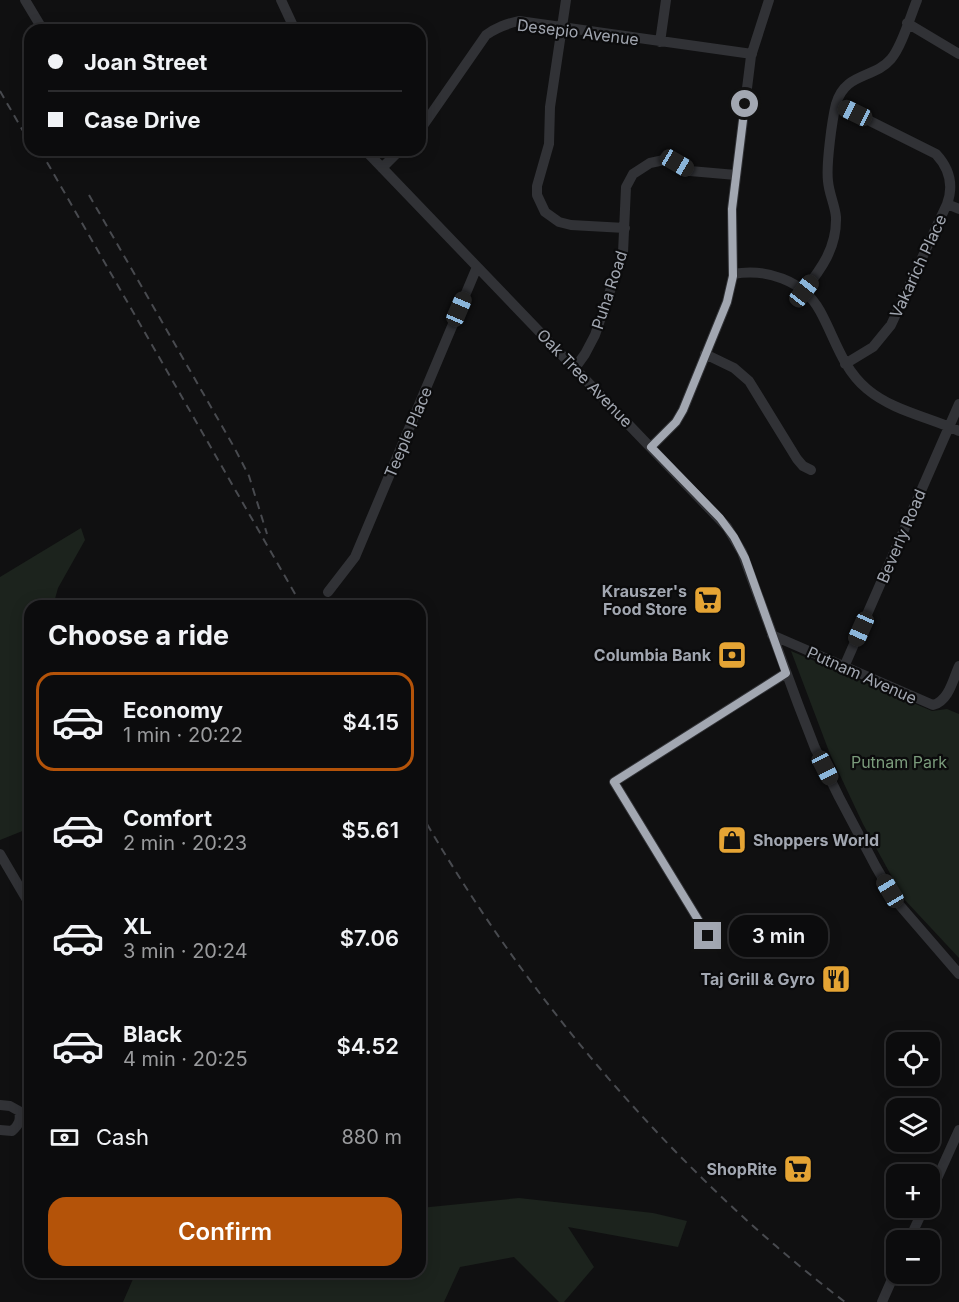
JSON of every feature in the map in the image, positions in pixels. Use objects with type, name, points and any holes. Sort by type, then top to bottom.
[{"type":"street","points":[[25,0],[39,24]]},
{"type":"street","points":[[281,0],[293,24]]},
{"type":"street","points":[[566,0],[550,108],[549,144],[537,186],[537,195],[545,212],[559,222],[571,225],[625,228]]},
{"type":"street","points":[[660,42],[666,0]]},
{"type":"street","points":[[651,447],[676,422],[683,410],[727,302],[733,274],[732,209],[752,54],[769,0]]},
{"type":"street","points":[[804,291],[824,265],[831,249],[836,217],[827,178],[836,104],[840,94],[849,83],[880,68],[891,58],[897,50],[917,0]]},
{"type":"street","name":"Desepio Avenue","points":[[426,121],[486,35],[497,27],[519,21],[752,54]]},
{"type":"street","points":[[907,23],[959,54]]},
{"type":"street","name":"Vakarich Place","points":[[836,104],[936,154],[949,176],[950,194],[891,325],[873,347],[845,364]]},
{"type":"street","name":"Oak Tree Avenue","points":[[371,156],[720,518],[734,537],[745,558],[786,673],[825,768],[876,867],[904,911],[959,974]]},
{"type":"street","points":[[382,168],[394,156]]},
{"type":"street","name":"Puha Road","points":[[575,368],[590,344],[623,253],[626,187],[633,174],[650,163],[664,160],[677,163],[690,171],[736,175]]},
{"type":"street","points":[[947,204],[959,209]]},
{"type":"street","name":"Teeple Place","points":[[328,592],[355,557],[477,267]]},
{"type":"street","points":[[733,274],[758,272],[774,275],[804,291],[819,309],[845,364],[860,383],[891,404],[959,431]]},
{"type":"street","points":[[705,354],[743,374],[755,389],[797,459],[811,470]]},
{"type":"street","name":"Beverly Road","points":[[844,667],[959,404]]},
{"type":"street","name":"Putnam Avenue","points":[[772,635],[926,704],[938,704],[948,692],[959,666]]},
{"type":"street","points":[[708,936],[614,782],[786,673]]},
{"type":"street","points":[[0,854],[24,895]]},
{"type":"street","points":[[0,1106],[10,1106],[19,1111],[20,1118],[18,1126],[12,1131],[0,1130]]},
{"type":"street","points":[[940,1172],[959,1130]]},
{"type":"street","points":[[882,1302],[890,1284]]},
{"type":"green space","points":[[81,528],[85,540],[58,588],[55,600],[24,600],[24,830],[0,840],[0,577]]},
{"type":"green space","name":"Putnam Park","points":[[791,651],[932,711],[947,709],[959,714],[959,958],[904,899],[863,824],[830,754]]},
{"type":"green space","points":[[519,1198],[653,1213],[687,1221],[678,1247],[568,1227],[594,1267],[564,1302],[559,1302],[514,1257],[460,1267],[444,1302],[123,1302],[133,1278],[426,1278],[426,1207]]},
{"type":"railway","points":[[0,91],[24,133]]},
{"type":"railway","points":[[43,156],[299,600]]},
{"type":"railway","points":[[89,195],[234,447],[249,476],[267,534]]},
{"type":"railway","points":[[426,822],[462,882],[508,949],[556,1015],[608,1078],[663,1139],[721,1196],[781,1251],[845,1302]]},
{"type":"place","name":"Krauszer's Food Store","points":[[708,600]]},
{"type":"place","name":"Columbia Bank","points":[[732,655]]},
{"type":"place","name":"Shoppers World","points":[[732,840]]},
{"type":"place","name":"Taj Grill & Gyro","points":[[836,979]]},
{"type":"place","name":"ShopRite","points":[[798,1169]]},
{"type":"route","points":[[708,936],[614,782],[786,673],[745,558],[734,537],[720,518],[651,447],[676,422],[683,410],[727,302],[733,276],[732,209],[745,104]]}]
